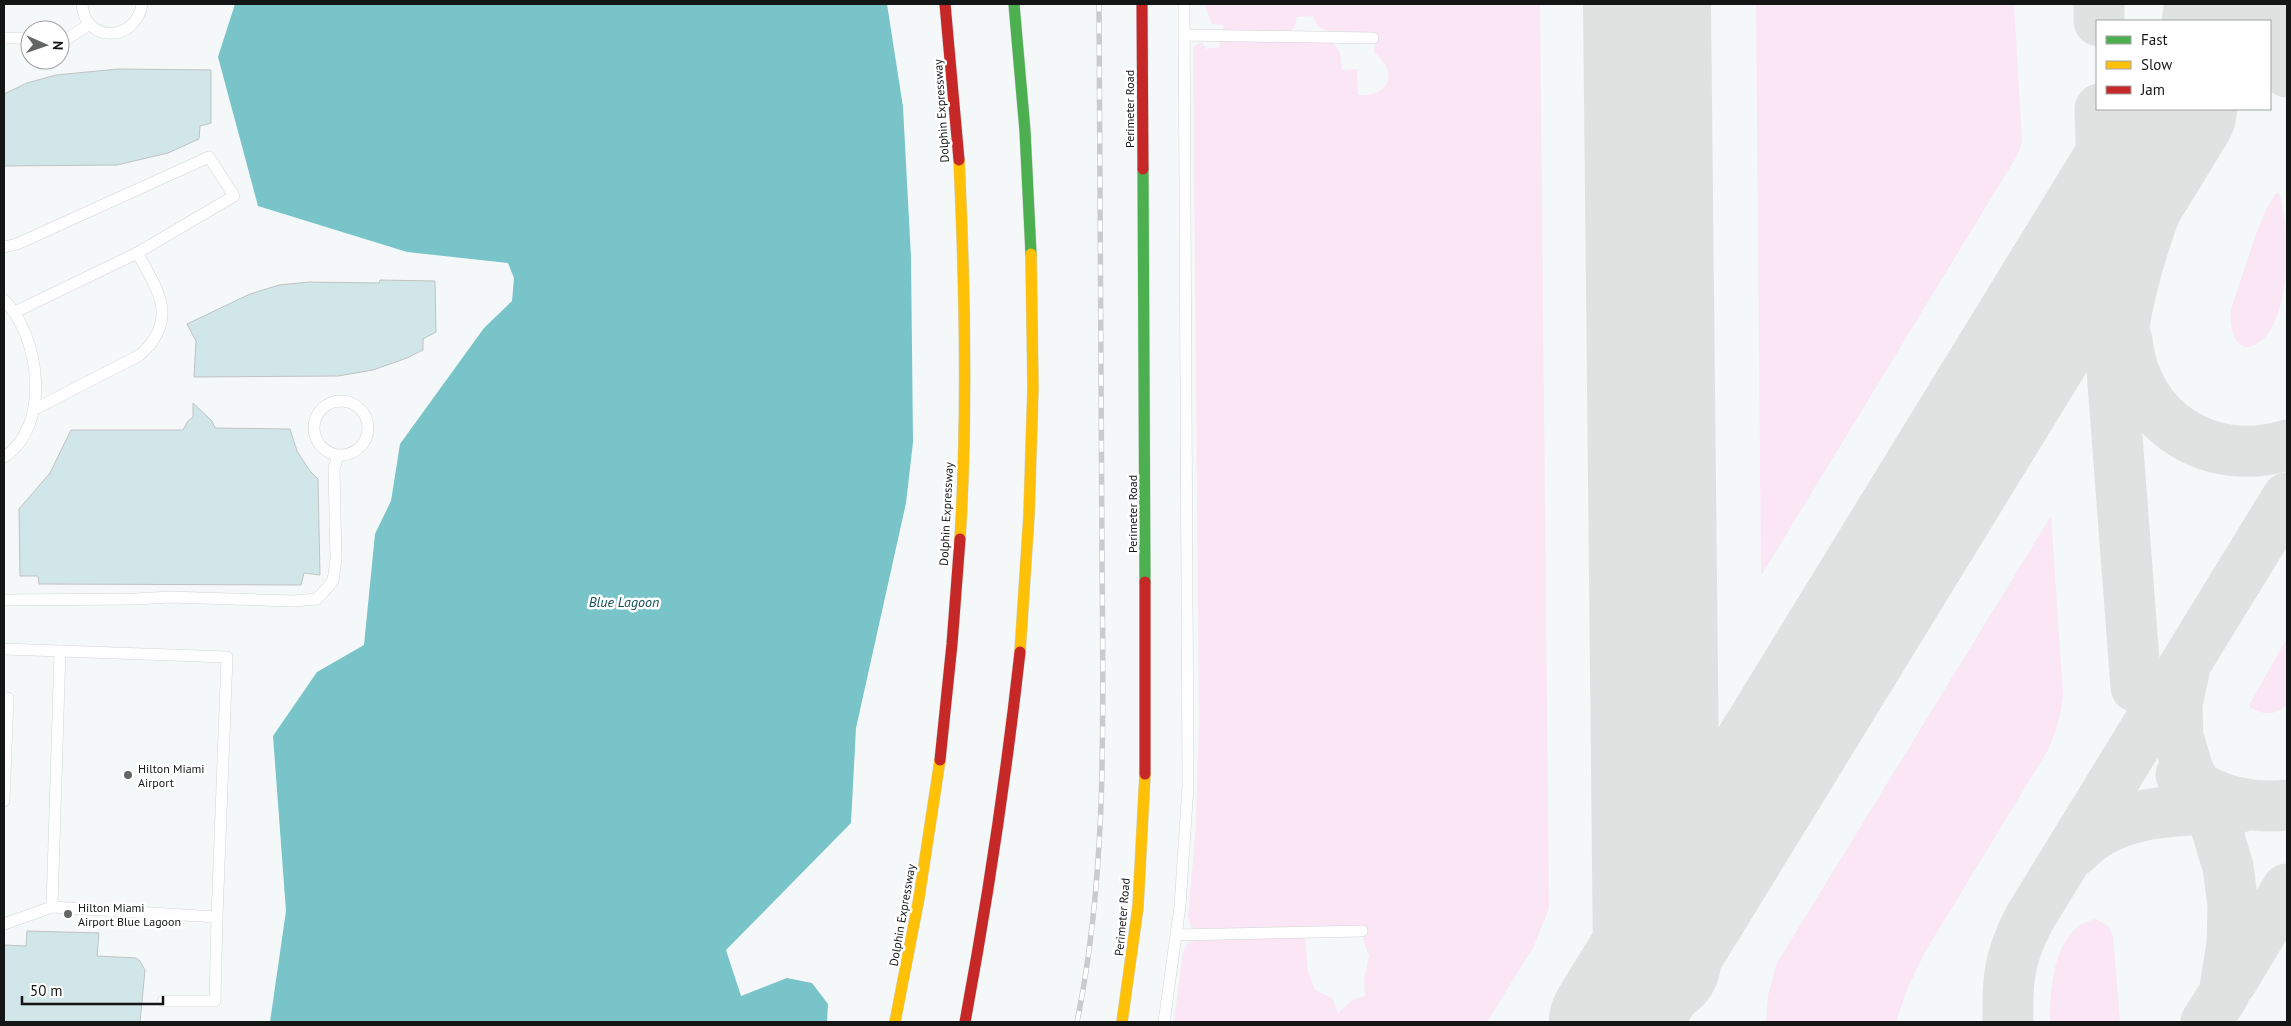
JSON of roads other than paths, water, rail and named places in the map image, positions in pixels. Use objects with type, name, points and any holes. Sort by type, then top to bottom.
[{"type":"main road","name":"Dolphin Expressway","points":[[895,1022],[912,937],[936,791],[950,657],[961,500],[965,387],[962,227],[953,78],[945,4]]},
{"type":"main road","points":[[965,1022],[993,877],[1010,750],[1018,674],[1029,521],[1033,380],[1032,259],[1026,142],[1014,4]]},
{"type":"main road","name":"Perimeter Road","points":[[1122,1022],[1138,907],[1146,759],[1142,4]]},
{"type":"lane","points":[[82,4],[84,16],[90,24],[98,30],[108,33],[117,33],[134,23],[139,15],[142,4]]},
{"type":"lane","points":[[1164,1022],[1177,935],[1188,786],[1184,4]]},
{"type":"lane","points":[[70,37],[90,24]]},
{"type":"lane","points":[[1185,35],[1373,38]]},
{"type":"lane","points":[[4,38],[20,38]]},
{"type":"lane","points":[[4,247],[17,244],[209,157],[234,196],[137,253],[15,312]]},
{"type":"lane","points":[[33,410],[140,355],[152,344],[160,331],[163,318],[162,305],[157,287],[137,253]]},
{"type":"lane","points":[[4,300],[15,312],[25,330],[35,370],[36,390],[29,425],[19,442],[4,457]]},
{"type":"lane","points":[[337,401],[346,401],[354,404],[366,418],[366,436],[355,451],[338,455],[322,448],[317,441],[314,424],[322,408],[337,401]]},
{"type":"lane","points":[[4,600],[170,597],[294,601],[317,599],[333,581],[336,559],[334,469],[338,455]]},
{"type":"lane","points":[[4,649],[227,657],[215,1001],[163,1001]]},
{"type":"lane","points":[[52,907],[60,651]]},
{"type":"lane","points":[[4,698],[8,698],[4,801]]},
{"type":"lane","points":[[4,924],[52,907],[217,917]]},
{"type":"lane","points":[[1177,935],[1362,931]]},
{"type":"water","name":"Blue Lagoon","points":[[235,4],[887,4],[903,107],[911,257],[913,442],[906,503],[856,728],[851,823],[726,950],[741,996],[787,978],[812,983],[828,1004],[827,1022],[270,1022],[286,911],[273,736],[317,672],[364,645],[375,534],[391,501],[400,444],[484,328],[512,301],[514,278],[508,263],[407,252],[258,206],[218,57]]},
{"type":"railway","points":[[1077,1022],[1087,965],[1094,907],[1102,791],[1099,4]]},
{"type":"place","name":"Hilton Miami Airport","points":[[128,775]]},
{"type":"place","name":"Hilton Miami Airport Blue Lagoon","points":[[68,914]]}]
